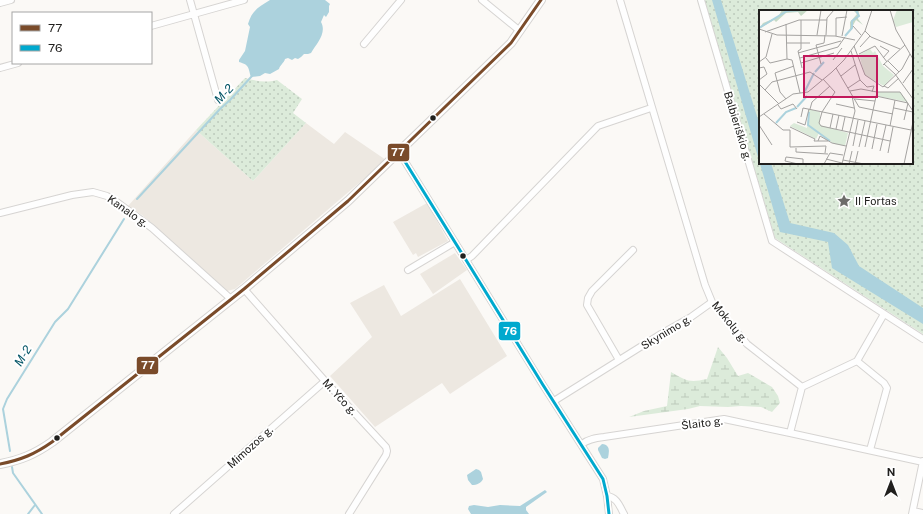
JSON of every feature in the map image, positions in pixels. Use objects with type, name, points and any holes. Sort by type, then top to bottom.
[{"type":"main road","points":[[0,464],[13,462],[26,457],[52,442],[244,289],[348,201],[511,43],[541,0]]},
{"type":"street","points":[[0,3],[11,0]]},
{"type":"street","points":[[190,0],[218,100]]},
{"type":"street","points":[[152,26],[244,0]]},
{"type":"street","points":[[364,44],[401,0]]},
{"type":"street","points":[[482,0],[520,31]]},
{"type":"street","name":"Mokolų g.","points":[[620,0],[651,108],[705,285],[712,302],[747,344],[802,387]]},
{"type":"street","name":"Balbieriškio g.","points":[[701,0],[772,241],[923,339]]},
{"type":"street","points":[[0,68],[14,64]]},
{"type":"street","points":[[466,260],[472,256],[598,126],[651,108]]},
{"type":"street","points":[[399,152],[603,479],[608,496],[609,514]]},
{"type":"street","name":"Kanalo g.","points":[[0,212],[72,194],[93,192],[107,196],[152,228],[231,298]]},
{"type":"street","points":[[408,270],[455,242]]},
{"type":"street","points":[[619,360],[587,305],[588,298],[592,291],[633,250]]},
{"type":"street","name":"M. Yčo g.","points":[[244,289],[325,381],[386,447],[386,455],[350,514]]},
{"type":"street","name":"Skynimo g.","points":[[554,401],[691,317],[712,302]]},
{"type":"street","points":[[790,432],[802,387],[857,361],[884,314]]},
{"type":"street","points":[[857,361],[884,383],[887,388],[870,450],[923,462],[913,512],[923,513]]},
{"type":"street","name":"Mimozos g.","points":[[174,514],[325,381]]},
{"type":"street","name":"Šlaito g.","points":[[582,444],[586,441],[604,437],[724,419],[870,450]]},
{"type":"street","points":[[608,496],[612,496],[616,499],[624,514]]},
{"type":"shaded area","points":[[306,123],[334,144],[345,132],[386,160],[235,289],[227,291],[142,215],[128,206],[196,130],[253,181]]},
{"type":"shaded area","points":[[427,203],[448,241],[418,257],[416,253],[413,255],[393,222]]},
{"type":"shaded area","points":[[455,253],[467,270],[433,294],[420,274]]},
{"type":"shaded area","points":[[460,279],[507,356],[450,394],[442,383],[375,427],[330,376],[372,337],[350,303],[384,285],[401,316]]},
{"type":"green space","name":"II Fortas","points":[[704,0],[923,0],[923,334],[775,238]]},
{"type":"green space","points":[[245,78],[261,81],[277,80],[302,99],[293,113],[306,123],[253,181],[196,130]]},
{"type":"green space","points":[[718,347],[738,376],[748,373],[772,387],[778,396],[780,403],[772,412],[761,407],[700,406],[629,417],[644,411],[667,406],[671,372],[692,381],[707,379]]},
{"type":"water","points":[[270,0],[325,0],[330,4],[329,12],[326,17],[324,15],[321,22],[323,26],[322,34],[311,53],[304,54],[298,59],[285,59],[279,69],[270,74],[265,73],[260,76],[251,77],[248,67],[239,62],[239,60],[245,51],[250,27],[248,24],[252,15],[256,9]]},
{"type":"water","points":[[712,0],[721,0],[759,123],[759,160]]},
{"type":"water","points":[[760,164],[771,164],[790,223],[834,233],[848,245],[859,266],[923,308],[923,324],[832,268],[828,242],[780,232]]},
{"type":"water","points":[[602,444],[607,446],[609,449],[608,458],[605,459],[602,458],[598,450]]},
{"type":"water","points":[[476,469],[481,472],[483,479],[479,484],[472,485],[468,480],[467,475]]},
{"type":"water","points":[[545,490],[547,492],[526,507],[529,514],[471,514],[468,509],[469,506],[474,505],[488,507],[500,505],[520,506]]},
{"type":"waterway","name":"M-2","points":[[137,199],[252,76]]},
{"type":"waterway","name":"M-2","points":[[10,451],[3,409],[7,399],[55,322],[68,309],[124,219]]},
{"type":"waterway","name":"M-2","points":[[12,467],[13,473],[42,514]]},
{"type":"waterway","points":[[28,514],[35,505]]},
{"type":"transit line","name":"77","points":[[0,464],[15,461],[28,456],[52,442],[244,289],[348,201],[511,43],[541,0]]},
{"type":"transit line","name":"76","points":[[399,152],[603,479],[609,514]]},
{"type":"place","name":"II Fortas","points":[[844,201]]}]
